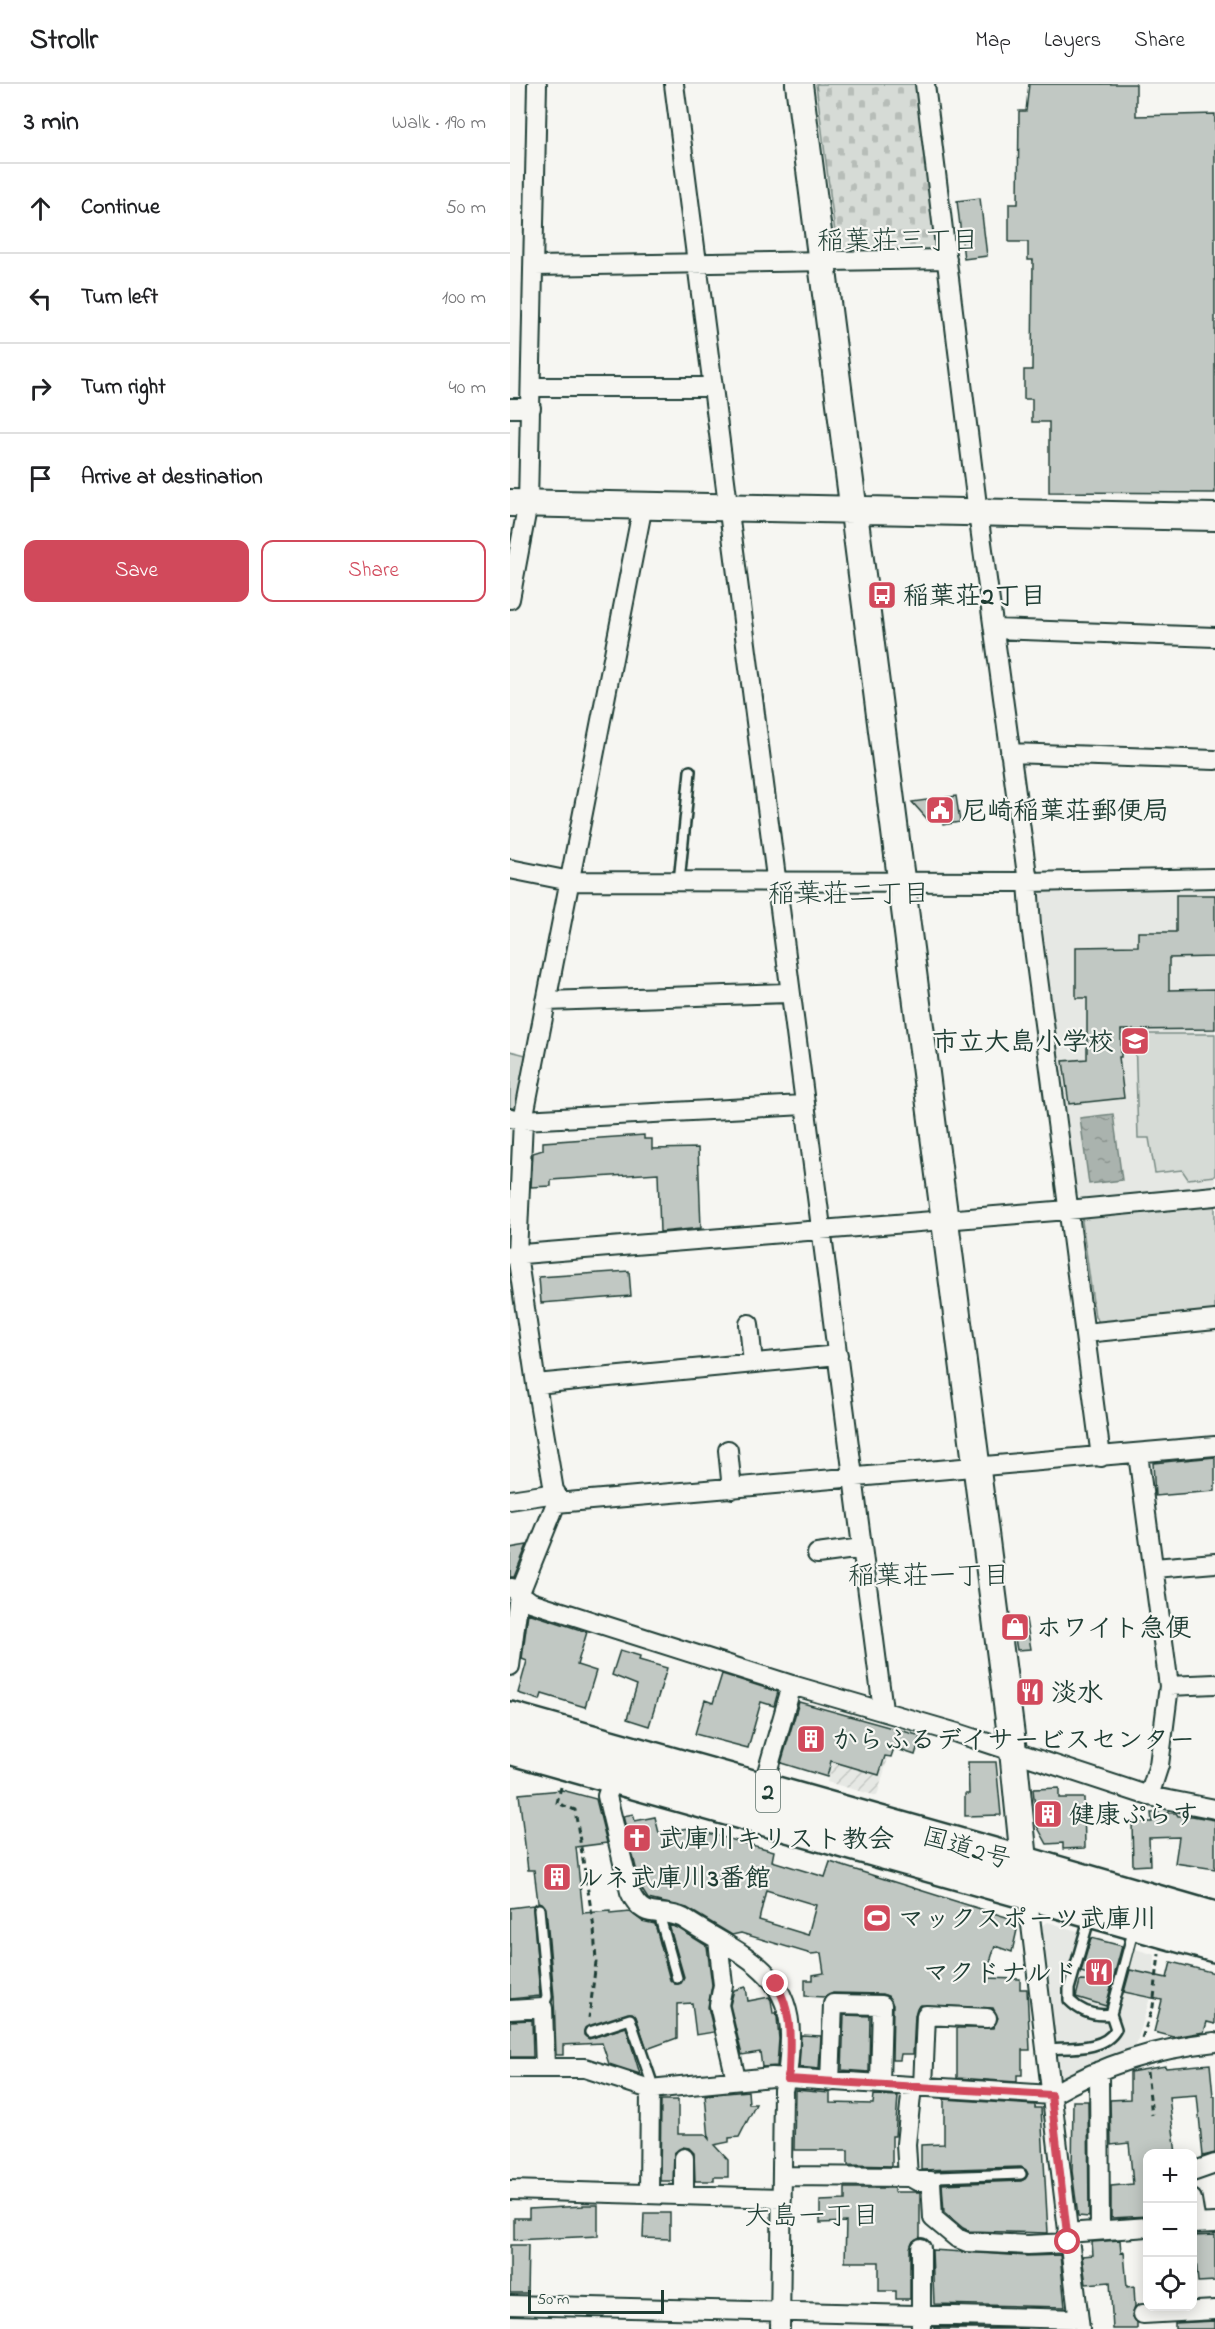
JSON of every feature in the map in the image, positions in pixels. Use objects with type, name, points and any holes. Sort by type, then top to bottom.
[{"type":"highway","name":"国道2号","points":[[510,1719],[762,1790],[1026,1878],[1092,1910],[1215,1945]]},
{"type":"highway","name":"国道2号","points":[[510,1747],[614,1776],[1026,1878],[1215,1919]]},
{"type":"street","points":[[510,599],[531,408],[537,84]]},
{"type":"street","points":[[674,84],[789,993],[883,1710]]},
{"type":"street","points":[[510,2306],[780,2320],[1079,2324],[1045,2049],[1013,1751],[799,84]]},
{"type":"street","points":[[925,84],[978,513],[1028,882],[1031,925],[1101,1456]]},
{"type":"street","points":[[535,266],[947,259]]},
{"type":"street","points":[[531,387],[712,387]]},
{"type":"street","points":[[510,408],[531,408]]},
{"type":"street","points":[[519,503],[1215,517]]},
{"type":"street","points":[[510,1666],[513,1591],[556,1498],[514,1255],[516,1119],[546,1000],[643,505]]},
{"type":"street","points":[[994,629],[1215,638]]},
{"type":"street","points":[[1010,753],[1215,760]]},
{"type":"street","points":[[510,869],[570,881],[1028,882],[1215,879]]},
{"type":"street","points":[[546,1000],[789,993]]},
{"type":"street","points":[[516,1119],[804,1105]]},
{"type":"street","points":[[514,1255],[1215,1196]]},
{"type":"street","points":[[1085,1333],[1215,1320]]},
{"type":"street","points":[[749,1324],[753,1363]]},
{"type":"street","points":[[536,1383],[838,1355]]},
{"type":"street","points":[[510,1500],[732,1489],[1215,1446]]},
{"type":"street","points":[[728,1450],[732,1489]]},
{"type":"street","points":[[1138,1454],[1169,1686],[1159,1765],[1149,1796]]},
{"type":"street","points":[[817,1554],[862,1548]]},
{"type":"street","points":[[1154,1568],[1215,1563]]},
{"type":"street","points":[[513,1591],[531,1602],[792,1684],[883,1710],[1149,1796],[1215,1809]]},
{"type":"street","points":[[762,1790],[792,1684]]},
{"type":"street","points":[[1169,1686],[1215,1684]]},
{"type":"street","points":[[614,1776],[608,1796],[630,1892],[640,1906],[659,1914],[677,1915],[763,1969],[780,1990],[789,2018],[789,2072],[783,2090],[780,2320]]},
{"type":"street","points":[[718,1940],[723,1985],[718,2005],[736,2079]]},
{"type":"street","points":[[830,2082],[833,2004],[882,2005],[880,2084]]},
{"type":"street","points":[[510,2010],[543,2008],[545,2068]]},
{"type":"street","points":[[908,2177],[906,2144],[917,2086],[926,2015],[987,2018]]},
{"type":"street","points":[[510,2068],[585,2068],[652,2089],[772,2077],[1051,2095],[1099,2071],[1142,2054],[1215,2043]]},
{"type":"street","points":[[1099,2071],[1100,2230]]},
{"type":"street","points":[[649,2194],[652,2089]]},
{"type":"street","points":[[684,2158],[684,2195]]},
{"type":"street","points":[[1197,2170],[1215,2164]]},
{"type":"street","points":[[782,2176],[908,2177],[917,2181],[931,2181],[933,2218],[957,2238],[981,2244],[1068,2237],[1100,2230],[1143,2227]]},
{"type":"street","points":[[510,2190],[782,2198]]},
{"type":"street","points":[[1197,2224],[1215,2223]]},
{"type":"street","points":[[921,2248],[921,2323]]},
{"type":"street","points":[[1143,2314],[1215,2310]]},
{"type":"lane","points":[[679,882],[690,771]]},
{"type":"lane","points":[[539,1909],[547,1997],[543,2008]]},
{"type":"lane","points":[[1092,1910],[1069,1989],[1069,2000],[1078,2009],[1099,2016],[1111,2014]]},
{"type":"lane","points":[[659,1914],[677,1978]]},
{"type":"lane","points":[[1045,2049],[1090,2046],[1104,2042],[1112,2035],[1116,2029],[1111,2014],[1148,1926]]},
{"type":"lane","points":[[590,2032],[630,2019],[652,2089]]},
{"type":"lane","points":[[931,2181],[937,2177],[1021,2174]]},
{"type":"path","points":[[561,1784],[558,1803],[575,1810],[594,1928],[596,1962],[590,2032]]},
{"type":"path","points":[[1148,1926],[1153,2007],[1143,2030],[1142,2054],[1152,2115]]},
{"type":"shaded area","name":"市立大島小学校","points":[[1050,887],[1215,887],[1215,1188],[1085,1200],[1073,1192],[1039,894]]},
{"type":"shaded area","points":[[838,1743],[888,1758],[877,1796],[827,1782]]},
{"type":"shaded area","points":[[1048,1922],[1155,1955],[1149,2001],[1135,2049],[1065,2081],[1056,2077],[1040,1926]]},
{"type":"green space","points":[[816,84],[917,84],[938,244],[933,250],[843,253],[837,248]]},
{"type":"green space","points":[[1135,1034],[1215,1034],[1215,1176],[1188,1179],[1182,1170],[1155,1173],[1149,1138],[1138,1138]]},
{"type":"green space","points":[[510,1051],[526,1055],[517,1109],[510,1112]]},
{"type":"green space","points":[[1215,1201],[1215,1313],[1100,1323],[1095,1317],[1082,1221],[1087,1213]]},
{"type":"water","points":[[1113,1114],[1122,1180],[1089,1184],[1080,1118]]},
{"type":"building","points":[[1029,84],[1136,84],[1136,116],[1215,114],[1215,493],[1049,492],[1049,422],[1032,422],[1032,399],[1024,399],[1024,370],[1032,370],[1033,260],[1028,260],[1028,242],[1009,242],[1009,204],[1018,204],[1019,111],[1026,111]]},
{"type":"building","points":[[980,198],[987,256],[964,259],[957,201]]},
{"type":"building","points":[[956,796],[960,822],[943,825],[942,819],[929,821],[912,802]]},
{"type":"building","points":[[1176,895],[1215,895],[1215,957],[1169,958],[1169,990],[1215,989],[1215,1029],[1121,1030],[1121,1057],[1119,1057],[1124,1098],[1069,1104],[1063,1061],[1087,1059],[1087,998],[1076,998],[1076,947],[1138,946],[1138,932],[1176,932]]},
{"type":"building","points":[[644,1135],[644,1139],[652,1139],[652,1149],[698,1148],[701,1228],[660,1232],[658,1173],[551,1180],[551,1186],[531,1187],[533,1153],[543,1150],[543,1142]]},
{"type":"building","points":[[629,1271],[631,1296],[541,1303],[539,1277]]},
{"type":"building","points":[[1215,1457],[1215,1491],[1155,1496],[1153,1463]]},
{"type":"building","points":[[527,1545],[514,1577],[510,1577],[510,1548]]},
{"type":"building","points":[[528,1613],[587,1632],[577,1665],[596,1671],[585,1707],[542,1694],[540,1700],[518,1693],[527,1661],[522,1659]]},
{"type":"building","points":[[1026,1619],[1031,1649],[1017,1650],[1012,1621]]},
{"type":"building","points":[[620,1650],[640,1656],[639,1660],[667,1668],[649,1726],[627,1719],[637,1685],[612,1675]]},
{"type":"building","points":[[722,1674],[778,1692],[774,1706],[761,1702],[748,1748],[695,1734],[705,1700],[713,1703]]},
{"type":"building","points":[[799,1702],[921,1736],[915,1755],[894,1748],[891,1757],[885,1756],[879,1775],[831,1761],[827,1777],[781,1763]]},
{"type":"building","points":[[968,1762],[996,1762],[1001,1815],[965,1816],[965,1794],[969,1794]]},
{"type":"building","points":[[1059,1788],[1059,1798],[1084,1798],[1085,1848],[1063,1849],[1063,1843],[1047,1844],[1037,1826],[1033,1789]]},
{"type":"building","points":[[562,1790],[596,1799],[607,1843],[576,1847],[583,1913],[630,1912],[642,1921],[655,1924],[670,1980],[675,1984],[681,1983],[684,1977],[669,1925],[707,1946],[712,1985],[708,2007],[714,2032],[696,2035],[692,2003],[677,2004],[677,2038],[647,2049],[636,2017],[632,2013],[585,2028],[584,2035],[589,2039],[626,2027],[640,2074],[609,2064],[602,2043],[563,2045],[563,2055],[556,2055],[554,1996],[546,1908],[538,1902],[534,1870],[528,1870],[519,1794]]},
{"type":"building","points":[[1151,1813],[1176,1813],[1178,1816],[1215,1820],[1215,1869],[1175,1863],[1179,1837],[1149,1838],[1150,1865],[1133,1866],[1132,1822],[1152,1822]]},
{"type":"building","points":[[633,1814],[635,1821],[655,1817],[659,1833],[689,1828],[774,1851],[772,1861],[825,1877],[830,1862],[1019,1921],[1012,1952],[995,1946],[985,1978],[1020,1979],[1020,1989],[1027,1989],[1030,2050],[1022,2050],[1022,2075],[1017,2075],[1017,2082],[957,2078],[957,2028],[993,2028],[998,2018],[993,2008],[921,2005],[917,2008],[915,2015],[913,2054],[901,2054],[900,2060],[892,2060],[893,2005],[888,1996],[833,1993],[825,1997],[805,1996],[805,1980],[813,1980],[813,1975],[824,1973],[821,1953],[811,1954],[741,1933],[732,1935],[687,1908],[648,1899],[641,1888],[623,1816]],"holes":[[[766,1890],[816,1905],[808,1935],[759,1920]]]},
{"type":"building","points":[[533,1905],[540,1996],[510,1999],[510,1908]]},
{"type":"building","name":"マクドナルド","points":[[1091,1938],[1122,1946],[1106,2006],[1076,1997],[1080,1981],[1104,1982],[1105,1979],[1081,1972]]},
{"type":"building","points":[[1171,1962],[1215,1973],[1215,2024],[1207,2022],[1204,2032],[1174,2037],[1154,2032],[1162,2000],[1124,1992],[1130,1970],[1167,1978]]},
{"type":"building","points":[[746,1987],[748,2001],[769,1997],[771,2000],[773,2013],[776,2013],[777,2017],[779,2039],[777,2066],[762,2067],[760,2052],[742,2055],[730,2005],[734,1990]]},
{"type":"building","points":[[844,2015],[870,2016],[869,2072],[842,2070]]},
{"type":"building","points":[[532,2020],[533,2057],[510,2057],[510,2021]]},
{"type":"building","points":[[801,2035],[821,2036],[819,2069],[799,2067]]},
{"type":"building","points":[[1210,2064],[1213,2096],[1215,2096],[1215,2153],[1203,2156],[1197,2095],[1169,2097],[1175,2149],[1143,2149],[1143,2216],[1111,2218],[1111,2186],[1133,2184],[1129,2143],[1111,2145],[1110,2100],[1130,2099],[1130,2072],[1165,2066],[1166,2068]]},
{"type":"building","points":[[795,2090],[830,2093],[830,2103],[873,2104],[874,2095],[898,2096],[895,2136],[892,2136],[892,2166],[848,2165],[848,2150],[794,2150]]},
{"type":"building","points":[[748,2091],[749,2104],[756,2104],[739,2137],[729,2138],[729,2142],[714,2145],[728,2160],[728,2177],[714,2177],[714,2181],[695,2181],[694,2153],[689,2148],[683,2147],[674,2153],[673,2181],[660,2181],[661,2100],[678,2100],[678,2134],[705,2134],[709,2139],[705,2095]]},
{"type":"building","points":[[944,2099],[1035,2105],[1035,2108],[1041,2108],[1048,2233],[969,2231],[944,2212],[942,2184],[1021,2181],[1028,2174],[1021,2167],[921,2170],[921,2145],[944,2144]]},
{"type":"building","points":[[1073,2101],[1088,2101],[1089,2217],[1078,2216],[1072,2171]]},
{"type":"building","points":[[845,2188],[894,2188],[894,2192],[920,2192],[920,2237],[912,2242],[910,2248],[910,2299],[896,2299],[896,2291],[879,2291],[879,2262],[845,2262],[846,2222],[820,2223],[820,2201],[845,2200]]},
{"type":"building","points":[[598,2205],[598,2236],[514,2240],[514,2218],[529,2218],[529,2209]]},
{"type":"building","points":[[644,2213],[670,2213],[670,2239],[643,2238]]},
{"type":"building","points":[[1215,2235],[1215,2281],[1198,2282],[1197,2236]]},
{"type":"building","points":[[1120,2240],[1121,2253],[1124,2252],[1127,2287],[1134,2286],[1135,2306],[1132,2315],[1137,2323],[1137,2329],[1113,2329],[1110,2282],[1086,2284],[1082,2256],[1093,2255],[1092,2242]]},
{"type":"building","points":[[510,2245],[528,2245],[527,2293],[510,2293]]},
{"type":"building","points":[[932,2250],[1027,2256],[1060,2255],[1065,2307],[934,2304]]},
{"type":"building","points":[[1215,2321],[1215,2329],[1175,2329],[1175,2323]]},
{"type":"building","points":[[934,2327],[1027,2329],[934,2329]]},
{"type":"place","name":"稲葉荘2丁目","points":[[882,595]]},
{"type":"place","name":"尼崎稲葉荘郵便局","points":[[940,810]]},
{"type":"place","name":"市立大島小学校","points":[[1135,1041]]},
{"type":"place","name":"ホワイト急便","points":[[1015,1627]]},
{"type":"place","name":"淡水","points":[[1030,1692]]},
{"type":"place","name":"からふるデイサービスセンター","points":[[811,1739]]},
{"type":"place","name":"健康ぷらす","points":[[1048,1814]]},
{"type":"place","name":"武庫川キリスト教会","points":[[637,1838]]},
{"type":"place","name":"ルネ武庫川3番館","points":[[557,1877]]},
{"type":"place","name":"マックスポーツ武庫川","points":[[877,1918]]},
{"type":"place","name":"マクドナルド","points":[[1099,1972]]},
{"type":"district","name":"稲葉荘三丁目","points":[[898,240]]},
{"type":"district","name":"稲葉荘二丁目","points":[[849,893]]},
{"type":"district","name":"稲葉荘一丁目","points":[[929,1575]]},
{"type":"district","name":"大島一丁目","points":[[812,2215]]},
{"type":"route","points":[[776,1984],[789,2018],[787,2079],[1051,2095],[1068,2242]]}]
